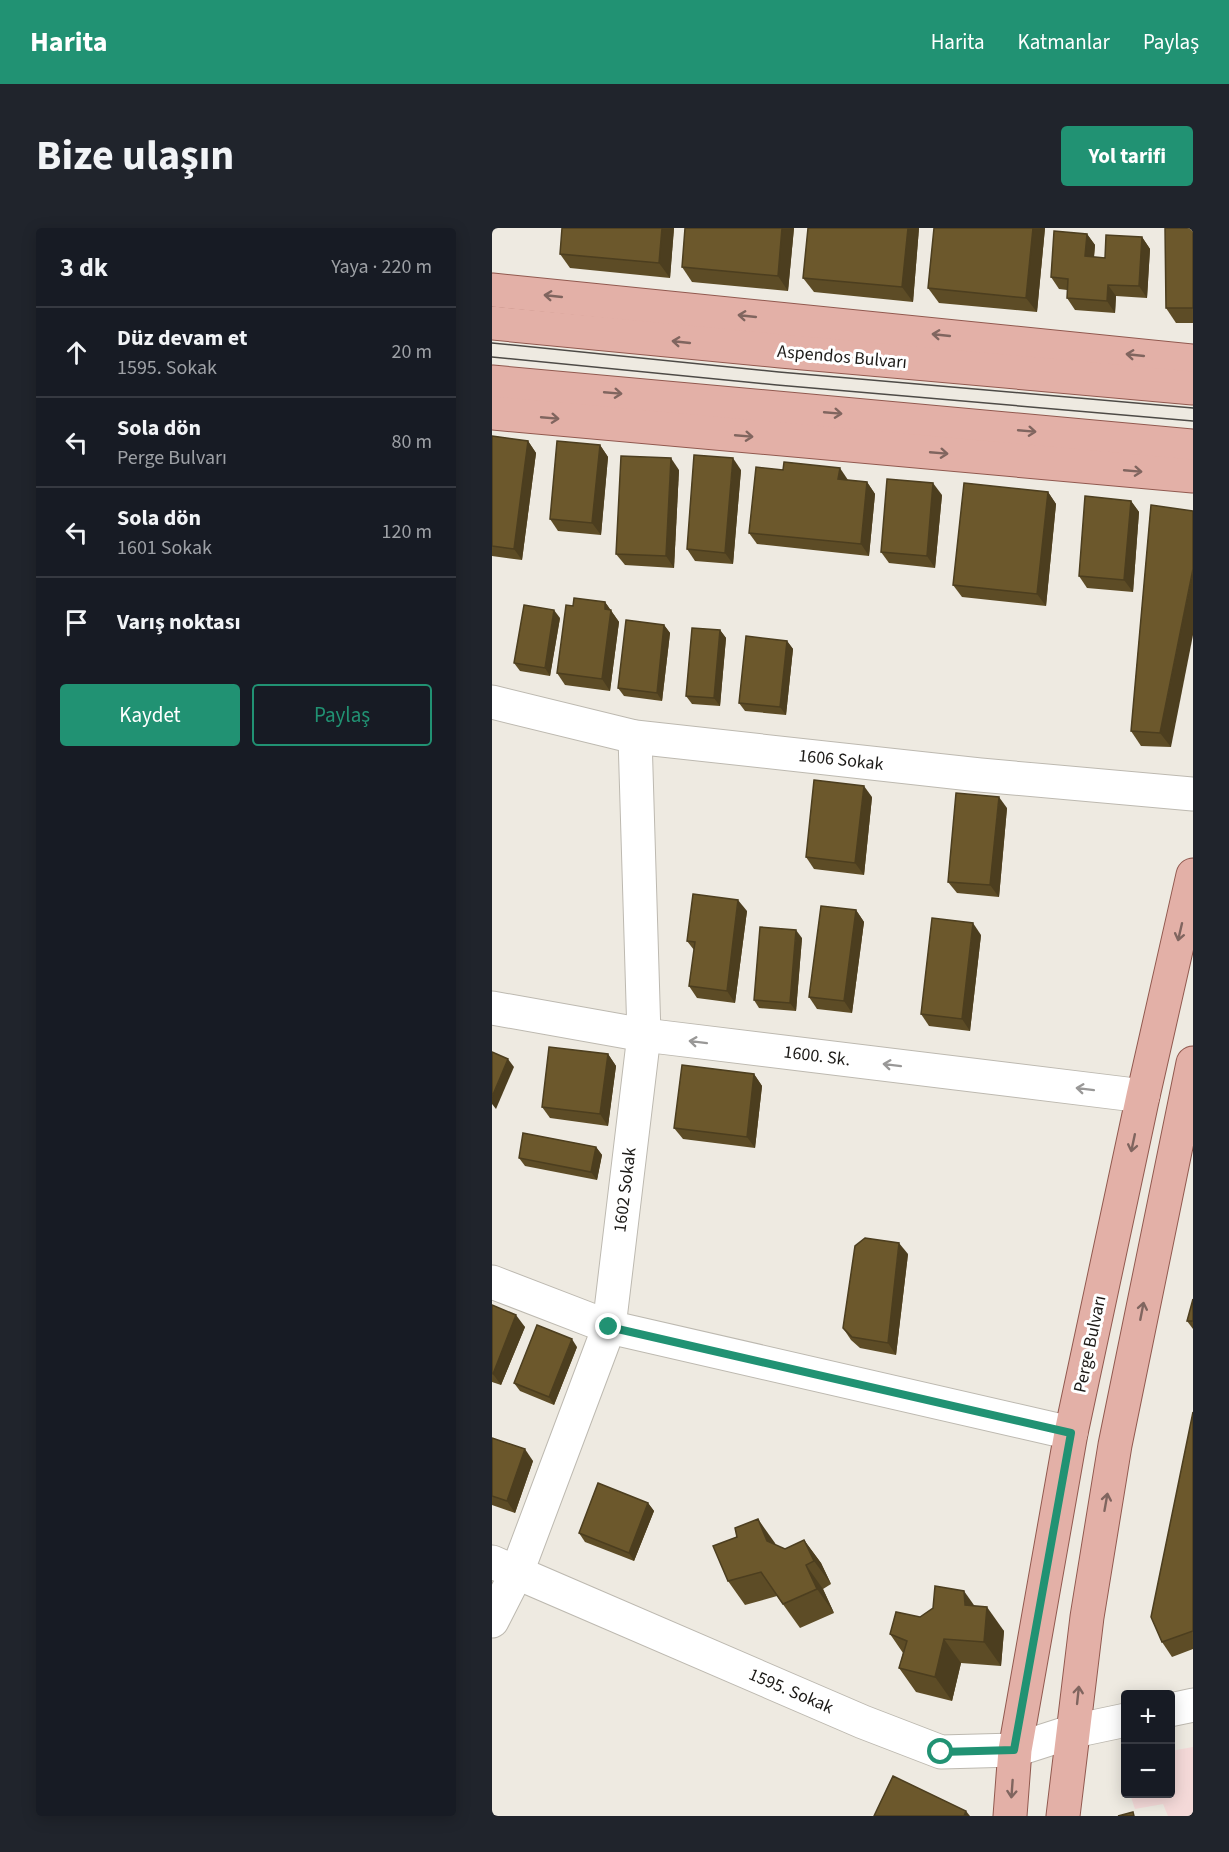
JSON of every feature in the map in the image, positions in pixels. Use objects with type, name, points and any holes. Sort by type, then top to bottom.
[{"type":"main road","points":[[492,290],[1193,361]]},
{"type":"main road","name":"Aspendos Bulvarı","points":[[492,323],[1193,388]]},
{"type":"main road","points":[[492,382],[1193,446]]},
{"type":"main road","points":[[492,413],[1193,476]]},
{"type":"main road","name":"Perge Bulvarı","points":[[1010,1816],[1014,1750],[1071,1433],[1193,875]]},
{"type":"main road","points":[[1063,1816],[1100,1726],[1087,1617],[1115,1445],[1193,1063]]},
{"type":"street","name":"1606 Sokak","points":[[492,702],[635,737],[980,775],[1193,794]]},
{"type":"street","name":"1602 Sokak","points":[[492,1621],[505,1567],[609,1327],[644,1035],[635,737]]},
{"type":"street","name":"1600. Sk.","points":[[492,1008],[644,1035],[1143,1096]]},
{"type":"street","points":[[492,1282],[609,1327],[1071,1433]]},
{"type":"street","name":"1595. Sokak","points":[[505,1567],[863,1722],[941,1752],[1014,1750],[1100,1726]]},
{"type":"street","points":[[1175,1709],[1193,1706]]},
{"type":"shaded area","points":[[1193,1747],[1193,1816],[1168,1816],[1163,1804],[1135,1809],[1131,1798],[1175,1798],[1175,1750]]},
{"type":"building","points":[[562,228],[662,228],[659,263],[560,254]]},
{"type":"building","points":[[685,228],[782,228],[778,276],[682,267]]},
{"type":"building","points":[[808,228],[908,228],[902,287],[803,278]]},
{"type":"building","points":[[934,228],[1033,228],[1026,298],[928,288]]},
{"type":"building","points":[[1165,228],[1193,228],[1193,308],[1166,308]]},
{"type":"building","points":[[1054,231],[1087,234],[1085,256],[1105,258],[1106,235],[1142,237],[1139,286],[1108,285],[1107,301],[1067,298],[1068,279],[1051,277]]},
{"type":"building","points":[[492,436],[528,441],[514,549],[492,546]]},
{"type":"building","points":[[557,441],[600,445],[592,523],[550,519]]},
{"type":"building","points":[[694,455],[733,458],[725,553],[687,549]]},
{"type":"building","points":[[621,456],[671,458],[666,556],[616,554]]},
{"type":"building","points":[[784,462],[840,468],[838,479],[867,482],[861,544],[749,533],[756,467],[783,470]]},
{"type":"building","points":[[887,479],[933,483],[927,556],[881,552]]},
{"type":"building","points":[[964,483],[1048,492],[1037,594],[953,585]]},
{"type":"building","points":[[1085,496],[1131,501],[1124,580],[1079,576]]},
{"type":"building","points":[[1151,505],[1193,511],[1193,569],[1160,733],[1131,731]]},
{"type":"building","points":[[574,598],[605,602],[605,609],[611,610],[602,679],[557,673],[566,605],[573,606]]},
{"type":"building","points":[[524,605],[554,610],[545,668],[514,663]]},
{"type":"building","points":[[626,620],[664,625],[657,693],[618,688]]},
{"type":"building","points":[[692,628],[720,630],[714,698],[686,696]]},
{"type":"building","points":[[746,636],[787,641],[780,707],[739,703]]},
{"type":"building","points":[[814,780],[864,786],[855,863],[806,857]]},
{"type":"building","points":[[956,793],[999,797],[990,885],[948,882]]},
{"type":"building","points":[[693,894],[738,900],[727,991],[689,986],[695,942],[687,941]]},
{"type":"building","points":[[821,906],[856,910],[844,1001],[809,997]]},
{"type":"building","points":[[932,918],[973,923],[962,1019],[921,1014]]},
{"type":"building","points":[[760,927],[796,930],[790,1003],[754,1000]]},
{"type":"building","points":[[549,1047],[608,1054],[600,1114],[542,1107]]},
{"type":"building","points":[[492,1052],[508,1059],[492,1097]]},
{"type":"building","points":[[682,1065],[754,1074],[747,1137],[674,1128]]},
{"type":"building","points":[[523,1133],[596,1147],[591,1172],[519,1158]]},
{"type":"building","points":[[865,1238],[899,1243],[888,1343],[852,1337],[843,1328],[855,1246]]},
{"type":"building","points":[[1193,1299],[1193,1321],[1187,1321]]},
{"type":"building","points":[[492,1305],[516,1315],[493,1374],[492,1373]]},
{"type":"building","points":[[537,1325],[572,1339],[549,1397],[514,1383]]},
{"type":"building","points":[[1193,1412],[1193,1631],[1162,1642],[1151,1617]]},
{"type":"building","points":[[492,1438],[525,1449],[507,1501],[492,1496]]},
{"type":"building","points":[[598,1483],[648,1503],[629,1553],[579,1533]]},
{"type":"building","points":[[758,1519],[767,1541],[785,1549],[804,1540],[814,1561],[806,1565],[817,1589],[783,1604],[761,1572],[728,1581],[713,1546],[737,1537],[735,1528]]},
{"type":"building","points":[[935,1586],[964,1591],[965,1605],[987,1607],[984,1642],[944,1639],[935,1677],[899,1668],[907,1641],[890,1634],[896,1612],[920,1617],[933,1608]]},
{"type":"building","points":[[893,1776],[966,1811],[964,1816],[874,1816]]},
{"type":"building","points":[[1133,1812],[1134,1816],[1118,1816]]},
{"type":"tram line","points":[[492,343],[779,372],[1193,408]]},
{"type":"tram line","points":[[492,357],[777,385],[1193,421]]},
{"type":"route","points":[[609,1327],[1071,1433],[1014,1750],[941,1752]]}]
